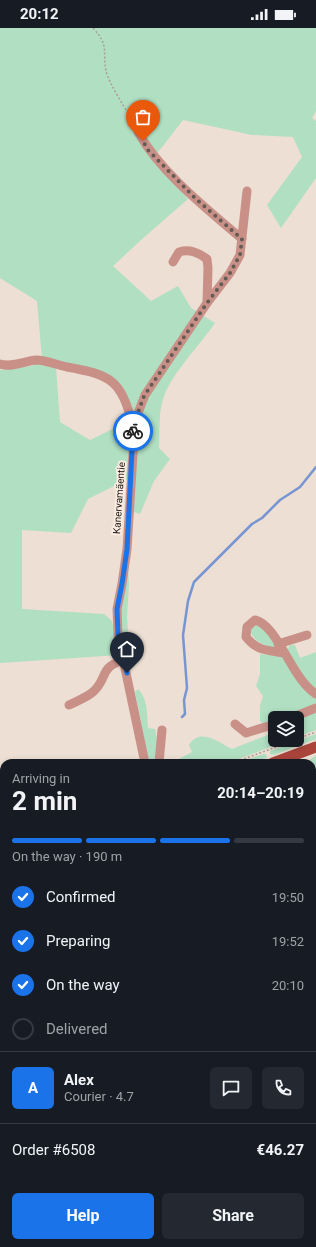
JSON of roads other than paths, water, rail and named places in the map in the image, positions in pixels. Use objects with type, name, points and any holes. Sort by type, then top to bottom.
[{"type":"main road","points":[[284,759],[316,747]]},
{"type":"street","points":[[138,132],[148,150],[196,199],[242,239]]},
{"type":"street","name":"Kanervamäentie","points":[[144,759],[118,635],[117,609],[127,549],[134,438],[133,426],[144,396],[207,303],[230,273],[240,255],[247,191]]},
{"type":"street","points":[[173,262],[178,252],[186,250],[194,251],[207,259],[207,303]]},
{"type":"street","points":[[0,364],[12,365],[38,360],[102,375],[115,384],[122,392],[127,402],[133,426]]},
{"type":"street","points":[[284,653],[265,650],[254,646],[246,637],[247,627],[252,622],[258,621],[267,626],[298,675],[316,694]]},
{"type":"street","points":[[278,644],[308,635]]},
{"type":"street","points":[[69,706],[95,691],[104,673],[112,663],[124,660]]},
{"type":"street","points":[[304,713],[316,708]]},
{"type":"street","points":[[235,724],[246,733],[268,726]]},
{"type":"street","points":[[159,759],[162,730]]},
{"type":"waterway","points":[[182,717],[185,714],[184,700],[187,688],[183,635],[188,601],[194,582],[252,524],[262,518],[280,500],[300,487],[316,467]]}]
